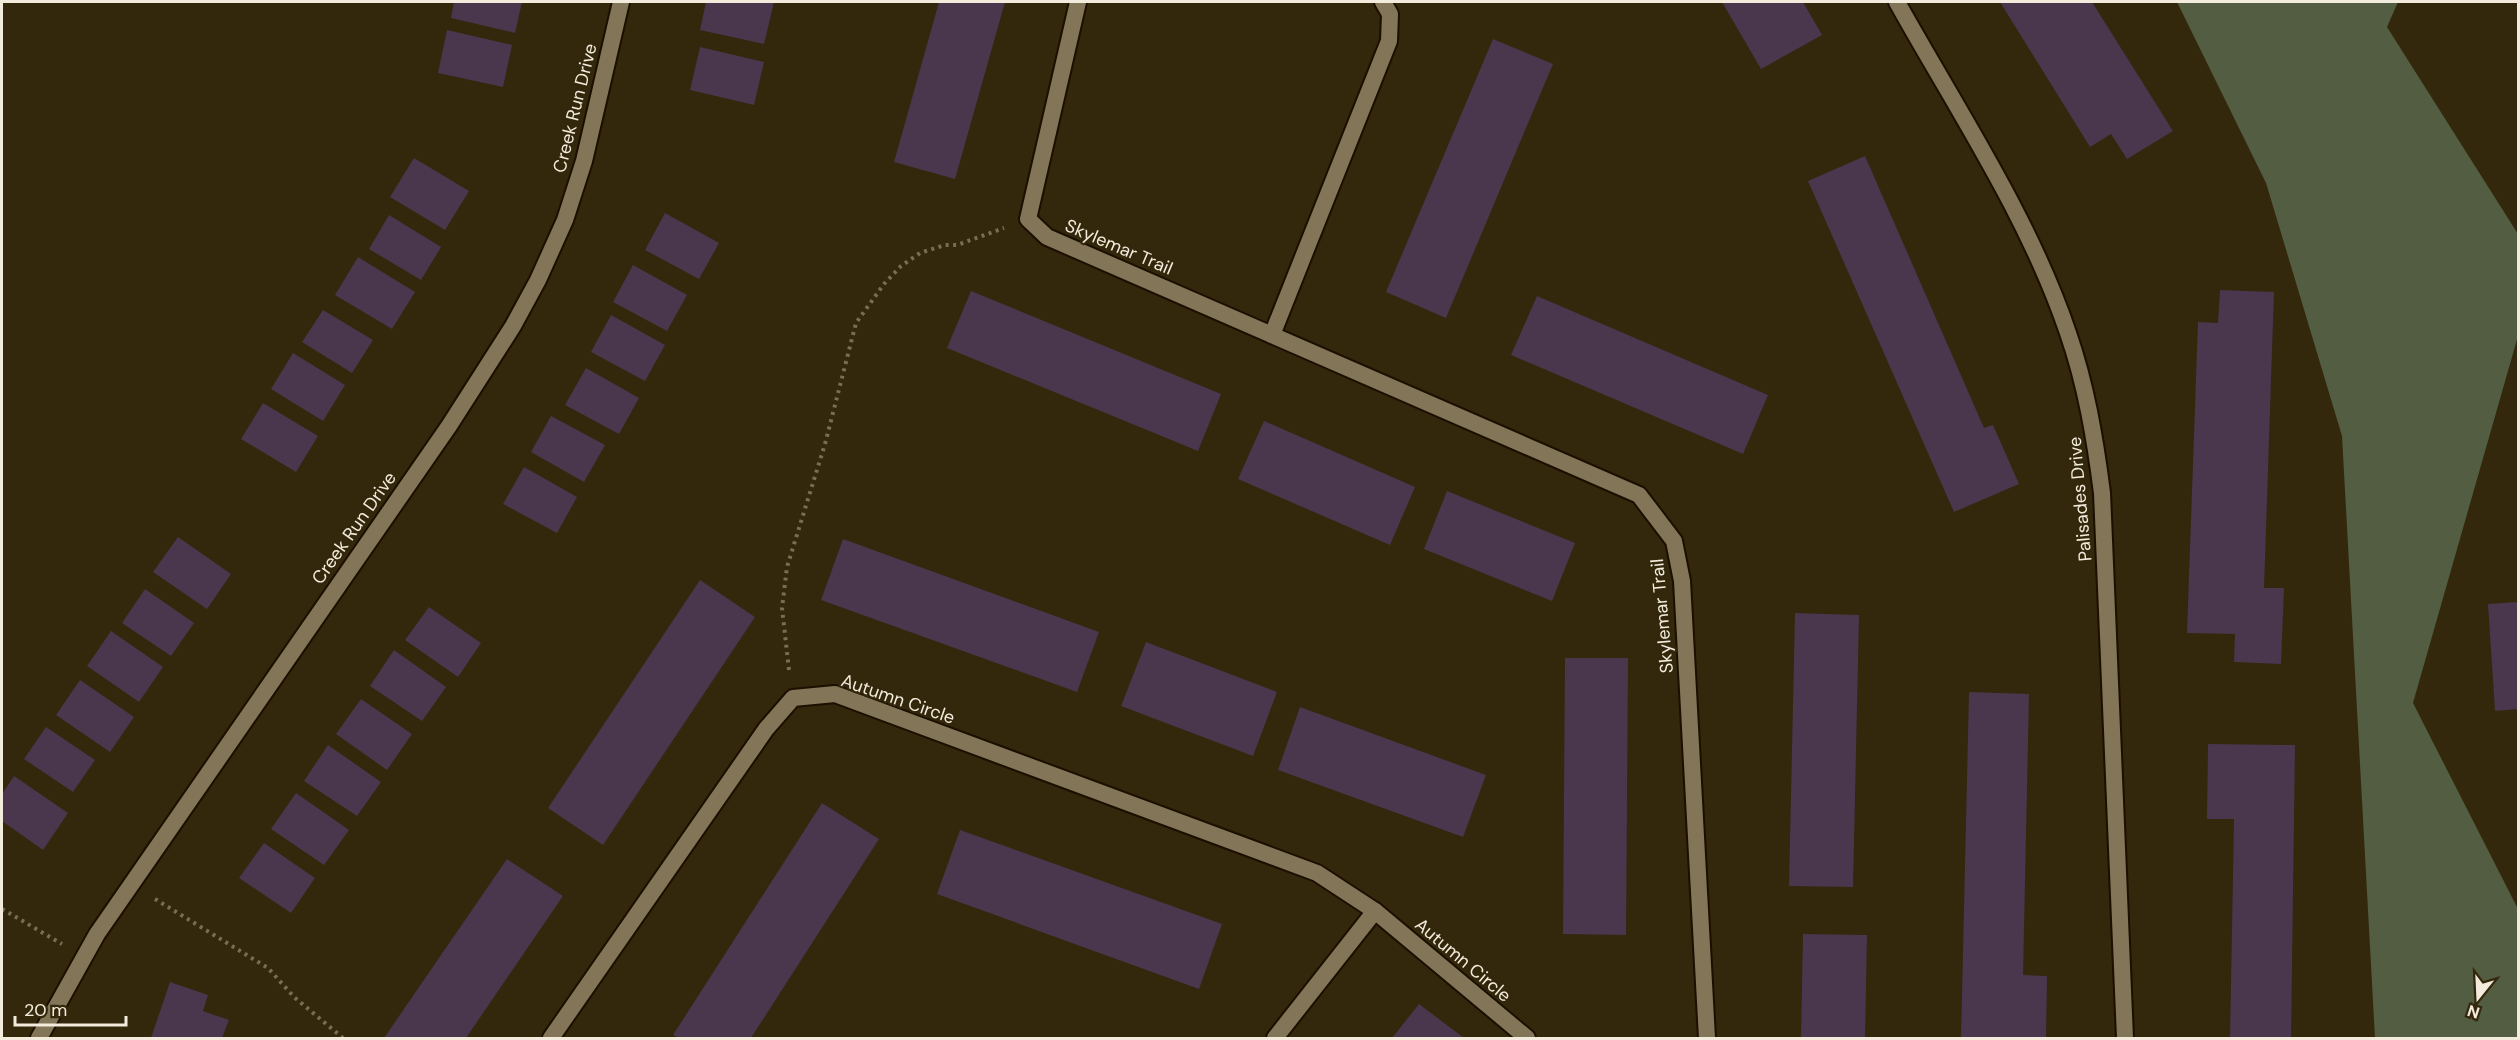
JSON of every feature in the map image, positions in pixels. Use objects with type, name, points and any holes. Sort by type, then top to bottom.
[{"type":"street","name":"Creek Run Drive","points":[[39,1038],[84,956],[131,884],[449,426],[513,326],[538,280],[565,220],[584,161],[621,2]]},
{"type":"street","points":[[1028,219],[1078,2]]},
{"type":"street","points":[[1272,335],[1389,41],[1390,14],[1383,2]]},
{"type":"street","name":"Palisades Drive","points":[[1897,2],[2006,196],[2044,272],[2071,342],[2095,434],[2102,493],[2126,1038]]},
{"type":"street","name":"Skylemar Trail","points":[[1028,219],[1047,237],[1639,495],[1674,540],[1682,580],[1707,1038]]},
{"type":"street","name":"Autumn Circle","points":[[793,698],[835,694],[1317,873],[1375,911],[1527,1038]]},
{"type":"street","points":[[551,1038],[765,729],[793,698]]},
{"type":"street","points":[[1275,1038],[1375,911]]},
{"type":"path","points":[[793,698],[782,608],[787,567],[822,454],[856,323],[884,284],[901,266],[920,253],[945,245],[957,245],[1028,219]]},
{"type":"path","points":[[131,884],[268,968],[294,997],[343,1038]]},
{"type":"path","points":[[2,909],[84,956]]},
{"type":"green space","points":[[2177,2],[2398,2],[2387,27],[2518,234],[2518,336],[2413,703],[2518,909],[2518,1038],[2375,1038],[2342,436],[2266,183]]},
{"type":"building","points":[[454,2],[522,2],[515,33],[451,18]]},
{"type":"building","points":[[706,2],[774,2],[764,44],[700,30]]},
{"type":"building","points":[[939,2],[1005,2],[955,179],[894,162]]},
{"type":"building","points":[[1722,2],[1803,2],[1822,35],[1761,69]]},
{"type":"building","points":[[2000,2],[2092,2],[2173,131],[2127,159],[2111,134],[2090,147]]},
{"type":"building","points":[[447,30],[512,45],[503,87],[438,73]]},
{"type":"building","points":[[1493,39],[1553,64],[1446,318],[1386,292]]},
{"type":"building","points":[[700,47],[764,62],[754,105],[690,90]]},
{"type":"building","points":[[1865,156],[1984,428],[1993,425],[2019,484],[1954,512],[1808,181]]},
{"type":"building","points":[[414,158],[469,191],[445,230],[390,197]]},
{"type":"building","points":[[665,213],[719,243],[699,279],[645,250]]},
{"type":"building","points":[[389,215],[441,247],[421,280],[369,249]]},
{"type":"building","points":[[358,257],[415,292],[392,329],[335,295]]},
{"type":"building","points":[[633,265],[687,295],[667,331],[613,302]]},
{"type":"building","points":[[2220,290],[2274,292],[2264,588],[2284,588],[2281,664],[2234,662],[2235,634],[2187,633],[2198,322],[2218,323]]},
{"type":"building","points":[[971,291],[1221,394],[1198,451],[947,348]]},
{"type":"building","points":[[1537,296],[1768,395],[1743,454],[1511,355]]},
{"type":"building","points":[[323,310],[373,340],[352,373],[302,342]]},
{"type":"building","points":[[611,315],[665,345],[645,381],[591,352]]},
{"type":"building","points":[[293,353],[345,385],[323,421],[271,389]]},
{"type":"building","points":[[586,368],[639,398],[619,434],[565,405]]},
{"type":"building","points":[[263,403],[318,436],[296,472],[241,439]]},
{"type":"building","points":[[551,416],[605,445],[584,482],[531,452]]},
{"type":"building","points":[[1264,421],[1415,487],[1390,545],[1238,479]]},
{"type":"building","points":[[524,467],[577,497],[557,533],[503,504]]},
{"type":"building","points":[[1447,491],[1575,543],[1552,601],[1424,549]]},
{"type":"building","points":[[178,537],[231,574],[207,609],[153,572]]},
{"type":"building","points":[[843,539],[1099,632],[1077,692],[821,600]]},
{"type":"building","points":[[700,580],[755,617],[603,845],[548,808]]},
{"type":"building","points":[[145,589],[194,623],[171,656],[122,623]]},
{"type":"building","points":[[2518,602],[2518,709],[2495,711],[2488,604]]},
{"type":"building","points":[[429,607],[481,643],[458,677],[405,640]]},
{"type":"building","points":[[1795,613],[1859,615],[1853,887],[1789,886]]},
{"type":"building","points":[[111,631],[163,667],[139,702],[87,666]]},
{"type":"building","points":[[1146,642],[1277,692],[1253,756],[1121,706]]},
{"type":"building","points":[[394,650],[446,687],[422,721],[370,686]]},
{"type":"building","points":[[1565,658],[1628,658],[1626,935],[1563,934]]},
{"type":"building","points":[[80,680],[134,717],[110,752],[56,715]]},
{"type":"building","points":[[1969,692],[2029,694],[2023,975],[2047,976],[2046,1038],[1961,1038]]},
{"type":"building","points":[[361,699],[412,734],[387,770],[336,734]]},
{"type":"building","points":[[1300,707],[1486,775],[1463,837],[1278,770]]},
{"type":"building","points":[[46,727],[95,760],[73,792],[24,759]]},
{"type":"building","points":[[2208,744],[2295,745],[2291,1038],[2230,1038],[2234,819],[2207,819]]},
{"type":"building","points":[[328,745],[381,782],[357,816],[304,781]]},
{"type":"building","points":[[14,776],[68,813],[43,850],[2,821],[2,794]]},
{"type":"building","points":[[296,793],[349,830],[324,865],[271,829]]},
{"type":"building","points":[[822,803],[879,839],[751,1038],[679,1038],[673,1035]]},
{"type":"building","points":[[960,830],[1222,924],[1199,989],[937,894]]},
{"type":"building","points":[[264,843],[315,878],[291,913],[239,878]]},
{"type":"building","points":[[507,859],[563,896],[466,1038],[384,1038]]},
{"type":"building","points":[[1803,934],[1867,935],[1865,1038],[1801,1038]]},
{"type":"building","points":[[170,982],[208,995],[203,1011],[229,1020],[222,1038],[151,1038]]},
{"type":"building","points":[[1419,1004],[1464,1038],[1392,1038]]}]
